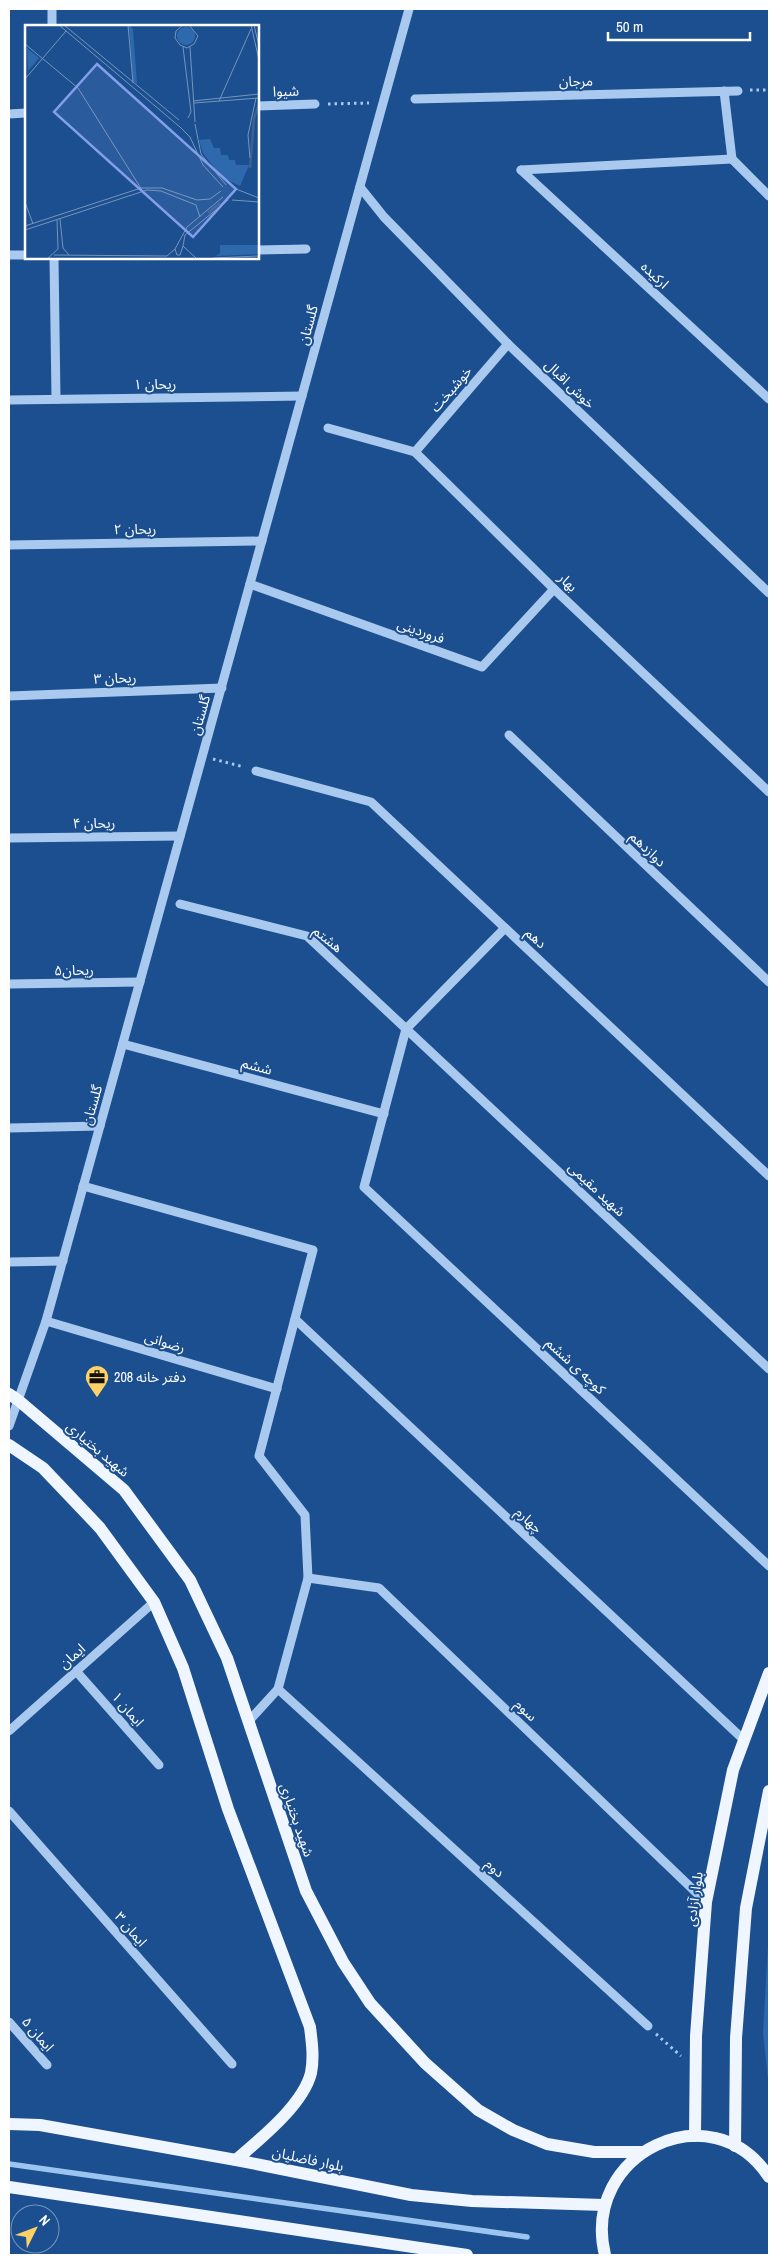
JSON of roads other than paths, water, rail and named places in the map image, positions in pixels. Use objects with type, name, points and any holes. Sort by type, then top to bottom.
[{"type":"main road","name":"شهید بختیاری","points":[[13,1397],[124,1490],[190,1580],[227,1658],[306,1891],[343,1962],[370,2003],[418,2057],[478,2110],[513,2130],[547,2144],[594,2152],[641,2152]]},
{"type":"main road","points":[[9,1445],[43,1468],[100,1528],[154,1602],[183,1668],[228,1809],[310,2027],[313,2051],[310,2075],[296,2102],[274,2128],[236,2160]]},
{"type":"main road","name":"بلوار آزادی","points":[[695,2136],[695,2069],[706,1902],[733,1770],[769,1674]]},
{"type":"main road","points":[[735,2146],[736,2038],[746,1908],[769,1791]]},
{"type":"main road","name":"بلوار فاضلیان","points":[[9,2124],[40,2124],[236,2160],[411,2196],[472,2201],[604,2205]]},
{"type":"main road","points":[[605,2255],[601,2230],[604,2205],[618,2175],[641,2152],[666,2140],[695,2136],[715,2138],[735,2146],[761,2165],[769,2178]]},
{"type":"main road","points":[[9,2187],[467,2255]]},
{"type":"street","points":[[52,9],[52,25]]},
{"type":"street","name":"گلستان","points":[[9,1426],[13,1397],[46,1321],[63,1261],[409,9]]},
{"type":"street","points":[[724,91],[732,159],[769,196]]},
{"type":"street","name":"مرجان","points":[[415,99],[738,91]]},
{"type":"street","name":"شیوا","points":[[259,106],[315,104]]},
{"type":"street","points":[[9,114],[25,113]]},
{"type":"street","name":"ارکیده","points":[[732,159],[521,170],[769,399]]},
{"type":"street","name":"خوش اقبال","points":[[360,187],[384,217],[508,344],[769,593]]},
{"type":"street","points":[[259,250],[306,250]]},
{"type":"street","points":[[9,256],[25,255]]},
{"type":"street","points":[[54,259],[56,400]]},
{"type":"street","name":"خوشبخت","points":[[414,452],[508,344]]},
{"type":"street","name":"ریحان ۱","points":[[9,400],[302,396]]},
{"type":"street","name":"بهار","points":[[328,428],[414,452],[554,589],[769,792]]},
{"type":"street","name":"ریحان ۲","points":[[9,545],[262,541]]},
{"type":"street","name":"فروردینی","points":[[250,584],[482,667],[554,589]]},
{"type":"street","name":"ریحان ۳","points":[[9,696],[222,688]]},
{"type":"street","name":"دوازدهم","points":[[509,735],[769,982]]},
{"type":"street","name":"دهم","points":[[256,771],[371,802],[769,1176]]},
{"type":"street","name":"ریحان ۴","points":[[9,838],[180,836]]},
{"type":"street","name":"هشتم","points":[[180,904],[307,936],[406,1029]]},
{"type":"street","points":[[384,1114],[406,1029],[505,928]]},
{"type":"street","name":"ریحان۵","points":[[9,984],[140,982]]},
{"type":"street","name":"شهید مقیمی","points":[[406,1029],[769,1369]]},
{"type":"street","name":"ششم","points":[[123,1044],[384,1114]]},
{"type":"street","name":"کوچه ی ششم","points":[[384,1114],[364,1187],[769,1566]]},
{"type":"street","points":[[9,1128],[100,1126]]},
{"type":"street","points":[[83,1186],[313,1250],[259,1456],[305,1515],[308,1578],[278,1689],[248,1722]]},
{"type":"street","points":[[9,1262],[63,1261]]},
{"type":"street","name":"چهارم","points":[[295,1319],[744,1740]]},
{"type":"street","name":"رضوانی","points":[[46,1321],[277,1389]]},
{"type":"street","name":"سوم","points":[[308,1578],[378,1588],[706,1902]]},
{"type":"street","name":"ایمان","points":[[9,1731],[154,1602]]},
{"type":"street","name":"ایمان ۱","points":[[76,1671],[159,1765]]},
{"type":"street","name":"دوم","points":[[278,1689],[648,2026]]},
{"type":"street","name":"ایمان ۳","points":[[9,1811],[232,2064]]},
{"type":"street","name":"ایمان ۵","points":[[9,2022],[47,2065]]},
{"type":"waterway","points":[[9,2164],[527,2237]]},
{"type":"place","name":"دفتر خانه 208","points":[[97,1398]]}]
